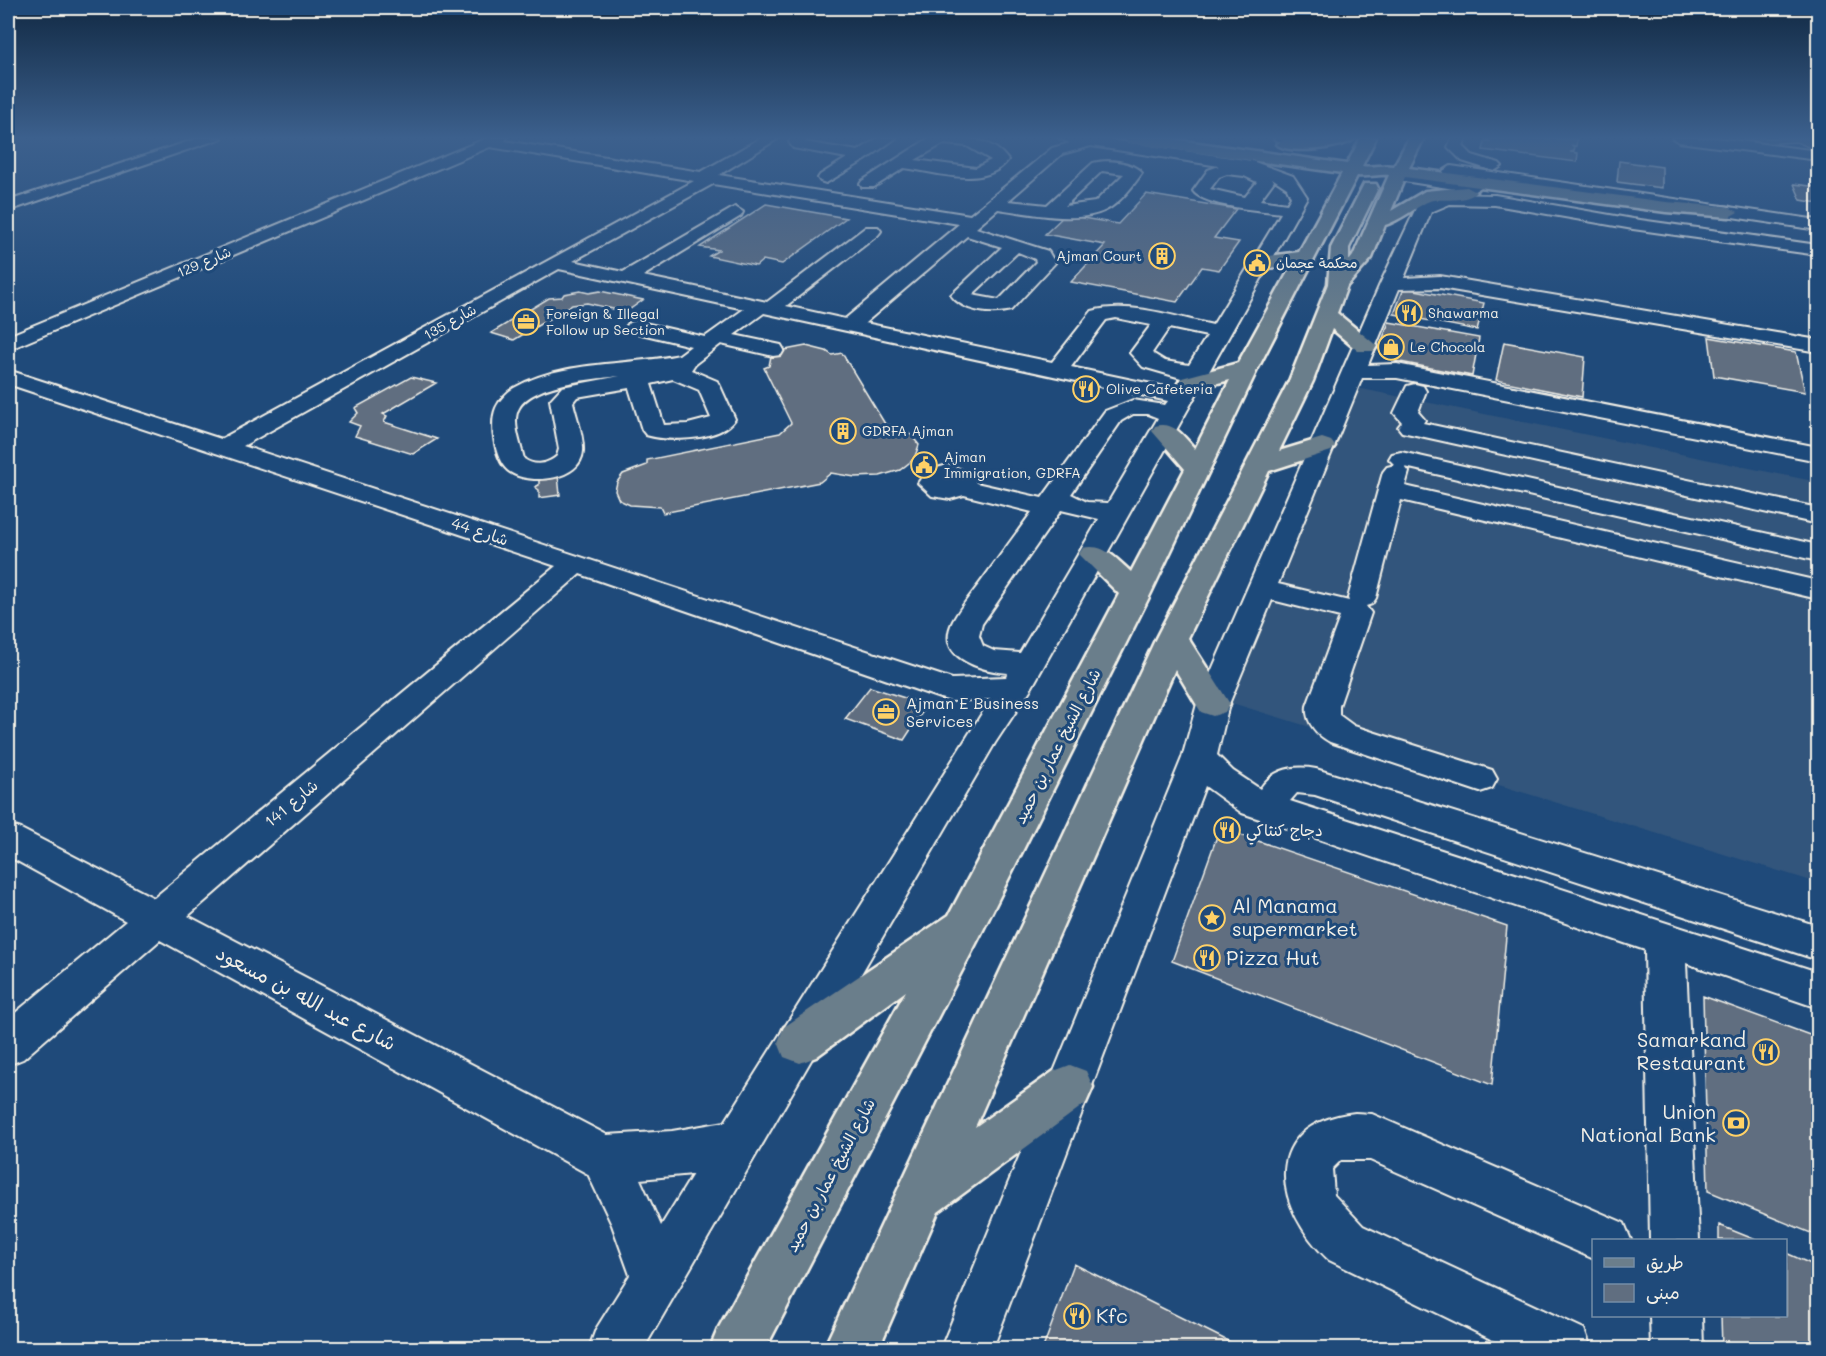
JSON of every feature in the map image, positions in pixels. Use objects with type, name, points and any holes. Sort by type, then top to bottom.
[{"type":"main road","name":"شارع الشيخ عمار بن حميد","points":[[737,1348],[965,924],[1136,593],[1247,368],[1305,257],[1320,201]]},
{"type":"main road","points":[[1359,201],[1340,248],[1332,299],[1361,358]]},
{"type":"main road","name":"شارع الشيخ عمار بن حميد","points":[[851,1348],[1172,638],[1301,381],[1332,299],[1357,265],[1378,221],[1377,201]]},
{"type":"main road","points":[[1378,221],[1401,212],[1414,201]]},
{"type":"main road","points":[[1628,201],[1729,212]]},
{"type":"main road","points":[[1261,263],[1305,257]]},
{"type":"main road","points":[[1199,468],[1180,400],[1247,368]]},
{"type":"main road","points":[[1260,465],[1322,446]]},
{"type":"main road","points":[[1104,534],[1136,593]]},
{"type":"main road","points":[[1172,638],[1213,704]]},
{"type":"main road","points":[[800,1042],[965,924]]},
{"type":"main road","points":[[922,1194],[1070,1087]]},
{"type":"street","points":[[8,206],[22,201]]},
{"type":"street","name":"شارع 129","points":[[8,344],[348,201]]},
{"type":"street","name":"شارع 135","points":[[222,448],[667,201]]},
{"type":"street","points":[[848,201],[971,223],[1015,236],[1016,230],[1039,235]]},
{"type":"street","points":[[850,325],[998,201]]},
{"type":"street","points":[[615,1348],[983,735],[1023,675],[1219,332],[1297,201]]},
{"type":"street","points":[[967,1348],[1180,808],[1199,758],[1213,704],[1423,210],[1442,201]]},
{"type":"street","points":[[1502,201],[1622,222],[1818,248]]},
{"type":"street","points":[[1567,201],[1818,237]]},
{"type":"street","points":[[1658,201],[1818,225]]},
{"type":"street","points":[[1744,201],[1818,212]]},
{"type":"street","points":[[1249,203],[1292,210]]},
{"type":"street","points":[[971,223],[1019,223],[1026,219],[1052,216],[995,204]]},
{"type":"street","points":[[626,278],[735,212]]},
{"type":"street","points":[[638,379],[654,430],[675,432],[721,422],[723,419],[709,386],[681,366],[575,376],[523,392],[513,399],[506,415],[512,460],[515,466],[523,470],[546,470],[566,461],[571,455],[561,400],[564,396],[578,388],[638,379],[681,366],[713,340],[766,307],[872,231]]},
{"type":"street","points":[[1776,232],[1818,248]]},
{"type":"street","points":[[557,263],[1057,370],[1180,400]]},
{"type":"street","points":[[1395,275],[1818,346]]},
{"type":"street","points":[[1057,370],[1099,315],[1116,312],[1219,332]]},
{"type":"street","points":[[1164,321],[1141,353],[1145,359],[1154,364],[1180,400]]},
{"type":"street","points":[[636,327],[773,350]]},
{"type":"street","points":[[1361,358],[1413,383],[1818,475]]},
{"type":"street","name":"شارع 44","points":[[8,377],[576,563],[951,690],[1023,675]]},
{"type":"street","points":[[1413,383],[1423,416],[1412,424],[1390,490],[1357,605],[1323,706],[1324,718],[1328,724],[1342,734],[1480,779]]},
{"type":"street","points":[[1413,383],[1818,454]]},
{"type":"street","points":[[1023,675],[975,655],[965,645],[963,634],[967,623],[1113,416],[1121,410],[1180,400]]},
{"type":"street","points":[[1412,424],[1818,516]]},
{"type":"street","points":[[1401,459],[1818,553]]},
{"type":"street","points":[[962,487],[1050,507],[1104,534]]},
{"type":"street","points":[[1390,490],[1818,590]]},
{"type":"street","name":"شارع 141","points":[[8,1045],[576,563]]},
{"type":"street","points":[[1265,582],[1357,605]]},
{"type":"street","points":[[951,690],[983,735]]},
{"type":"street","points":[[1199,758],[1221,780],[1261,805],[1818,990]]},
{"type":"street","points":[[1261,805],[1283,784],[1298,780],[1316,782],[1818,944]]},
{"type":"street","points":[[1180,808],[1209,802],[1261,805]]},
{"type":"street","name":"شارع عبد الله بن مسعود","points":[[8,839],[604,1158]]},
{"type":"street","points":[[1665,939],[1674,1239]]},
{"type":"street","points":[[1565,1348],[1346,1243],[1327,1226],[1314,1205],[1308,1184],[1309,1164],[1318,1148],[1332,1138],[1351,1134],[1372,1137],[1605,1239]]},
{"type":"street","points":[[657,1279],[632,1215],[604,1158],[672,1155],[739,1143]]},
{"type":"street","points":[[1676,1317],[1677,1348]]},
{"type":"shaded area","points":[[1357,388],[1818,482],[1818,883],[1232,703]]},
{"type":"building","name":"Ajman Court","points":[[1139,201],[1190,201],[1236,209],[1214,238],[1239,242],[1219,270],[1202,267],[1177,302],[1071,282],[1105,245],[1045,234],[1065,215],[1118,224]]},
{"type":"building","points":[[766,204],[846,218],[782,264],[763,260],[756,266],[709,256],[719,250],[700,247]]},
{"type":"building","points":[[1404,288],[1484,303],[1477,330],[1394,314]]},
{"type":"building","name":"Foreign & Illegal Follow up Section","points":[[580,291],[589,293],[600,291],[643,300],[626,312],[587,303],[572,305],[514,340],[491,333],[549,298],[562,297],[564,294]]},
{"type":"building","points":[[1389,322],[1479,338],[1472,376],[1395,361],[1379,349]]},
{"type":"building","points":[[1709,337],[1796,352],[1805,392],[1714,376]]},
{"type":"building","points":[[1504,342],[1585,357],[1582,397],[1496,380]]},
{"type":"building","name":"GDRFA Ajman","points":[[806,346],[826,351],[832,355],[842,353],[885,424],[901,428],[919,445],[914,459],[900,470],[880,476],[855,477],[831,473],[820,482],[663,513],[660,507],[630,505],[619,500],[615,491],[617,482],[623,474],[647,465],[647,460],[780,433],[791,423],[764,368],[769,366],[771,356],[780,351]]},
{"type":"building","points":[[411,377],[436,383],[383,414],[387,416],[384,422],[437,439],[413,454],[355,436],[360,426],[349,422],[358,413],[355,408]]},
{"type":"building","points":[[558,475],[560,495],[539,498],[539,490],[535,487],[539,485],[539,477]]},
{"type":"building","name":"Ajman E Business Services","points":[[870,687],[927,705],[904,740],[845,719]]},
{"type":"building","points":[[1220,828],[1507,926],[1492,1085],[1172,961]]},
{"type":"building","points":[[1703,996],[1818,1038],[1818,1236],[1708,1191]]},
{"type":"building","points":[[1719,1225],[1754,1239],[1719,1239]]},
{"type":"building","points":[[1787,1253],[1818,1267],[1818,1348],[1722,1348],[1721,1317],[1787,1317]]},
{"type":"building","points":[[1074,1264],[1242,1348],[1043,1348]]},
{"type":"place","name":"Ajman Court","points":[[1162,256]]},
{"type":"place","name":"محكمة عجمان","points":[[1257,263]]},
{"type":"place","name":"Shawarma","points":[[1409,313]]},
{"type":"place","name":"Foreign & Illegal Follow up Section","points":[[526,322]]},
{"type":"place","name":"Le Chocola","points":[[1391,347]]},
{"type":"place","name":"Olive Cafeteria","points":[[1086,389]]},
{"type":"place","name":"GDRFA Ajman","points":[[843,431]]},
{"type":"place","name":"Ajman Immigration, GDRFA","points":[[924,465]]},
{"type":"place","name":"Ajman E Business Services","points":[[886,712]]},
{"type":"place","name":"دجاج كنتاكي","points":[[1227,830]]},
{"type":"place","name":"Al Manama supermarket","points":[[1212,918]]},
{"type":"place","name":"Pizza Hut","points":[[1207,958]]},
{"type":"place","name":"Samarkand Restaurant","points":[[1766,1052]]},
{"type":"place","name":"Union National Bank","points":[[1736,1123]]},
{"type":"place","name":"Kfc","points":[[1077,1316]]}]
